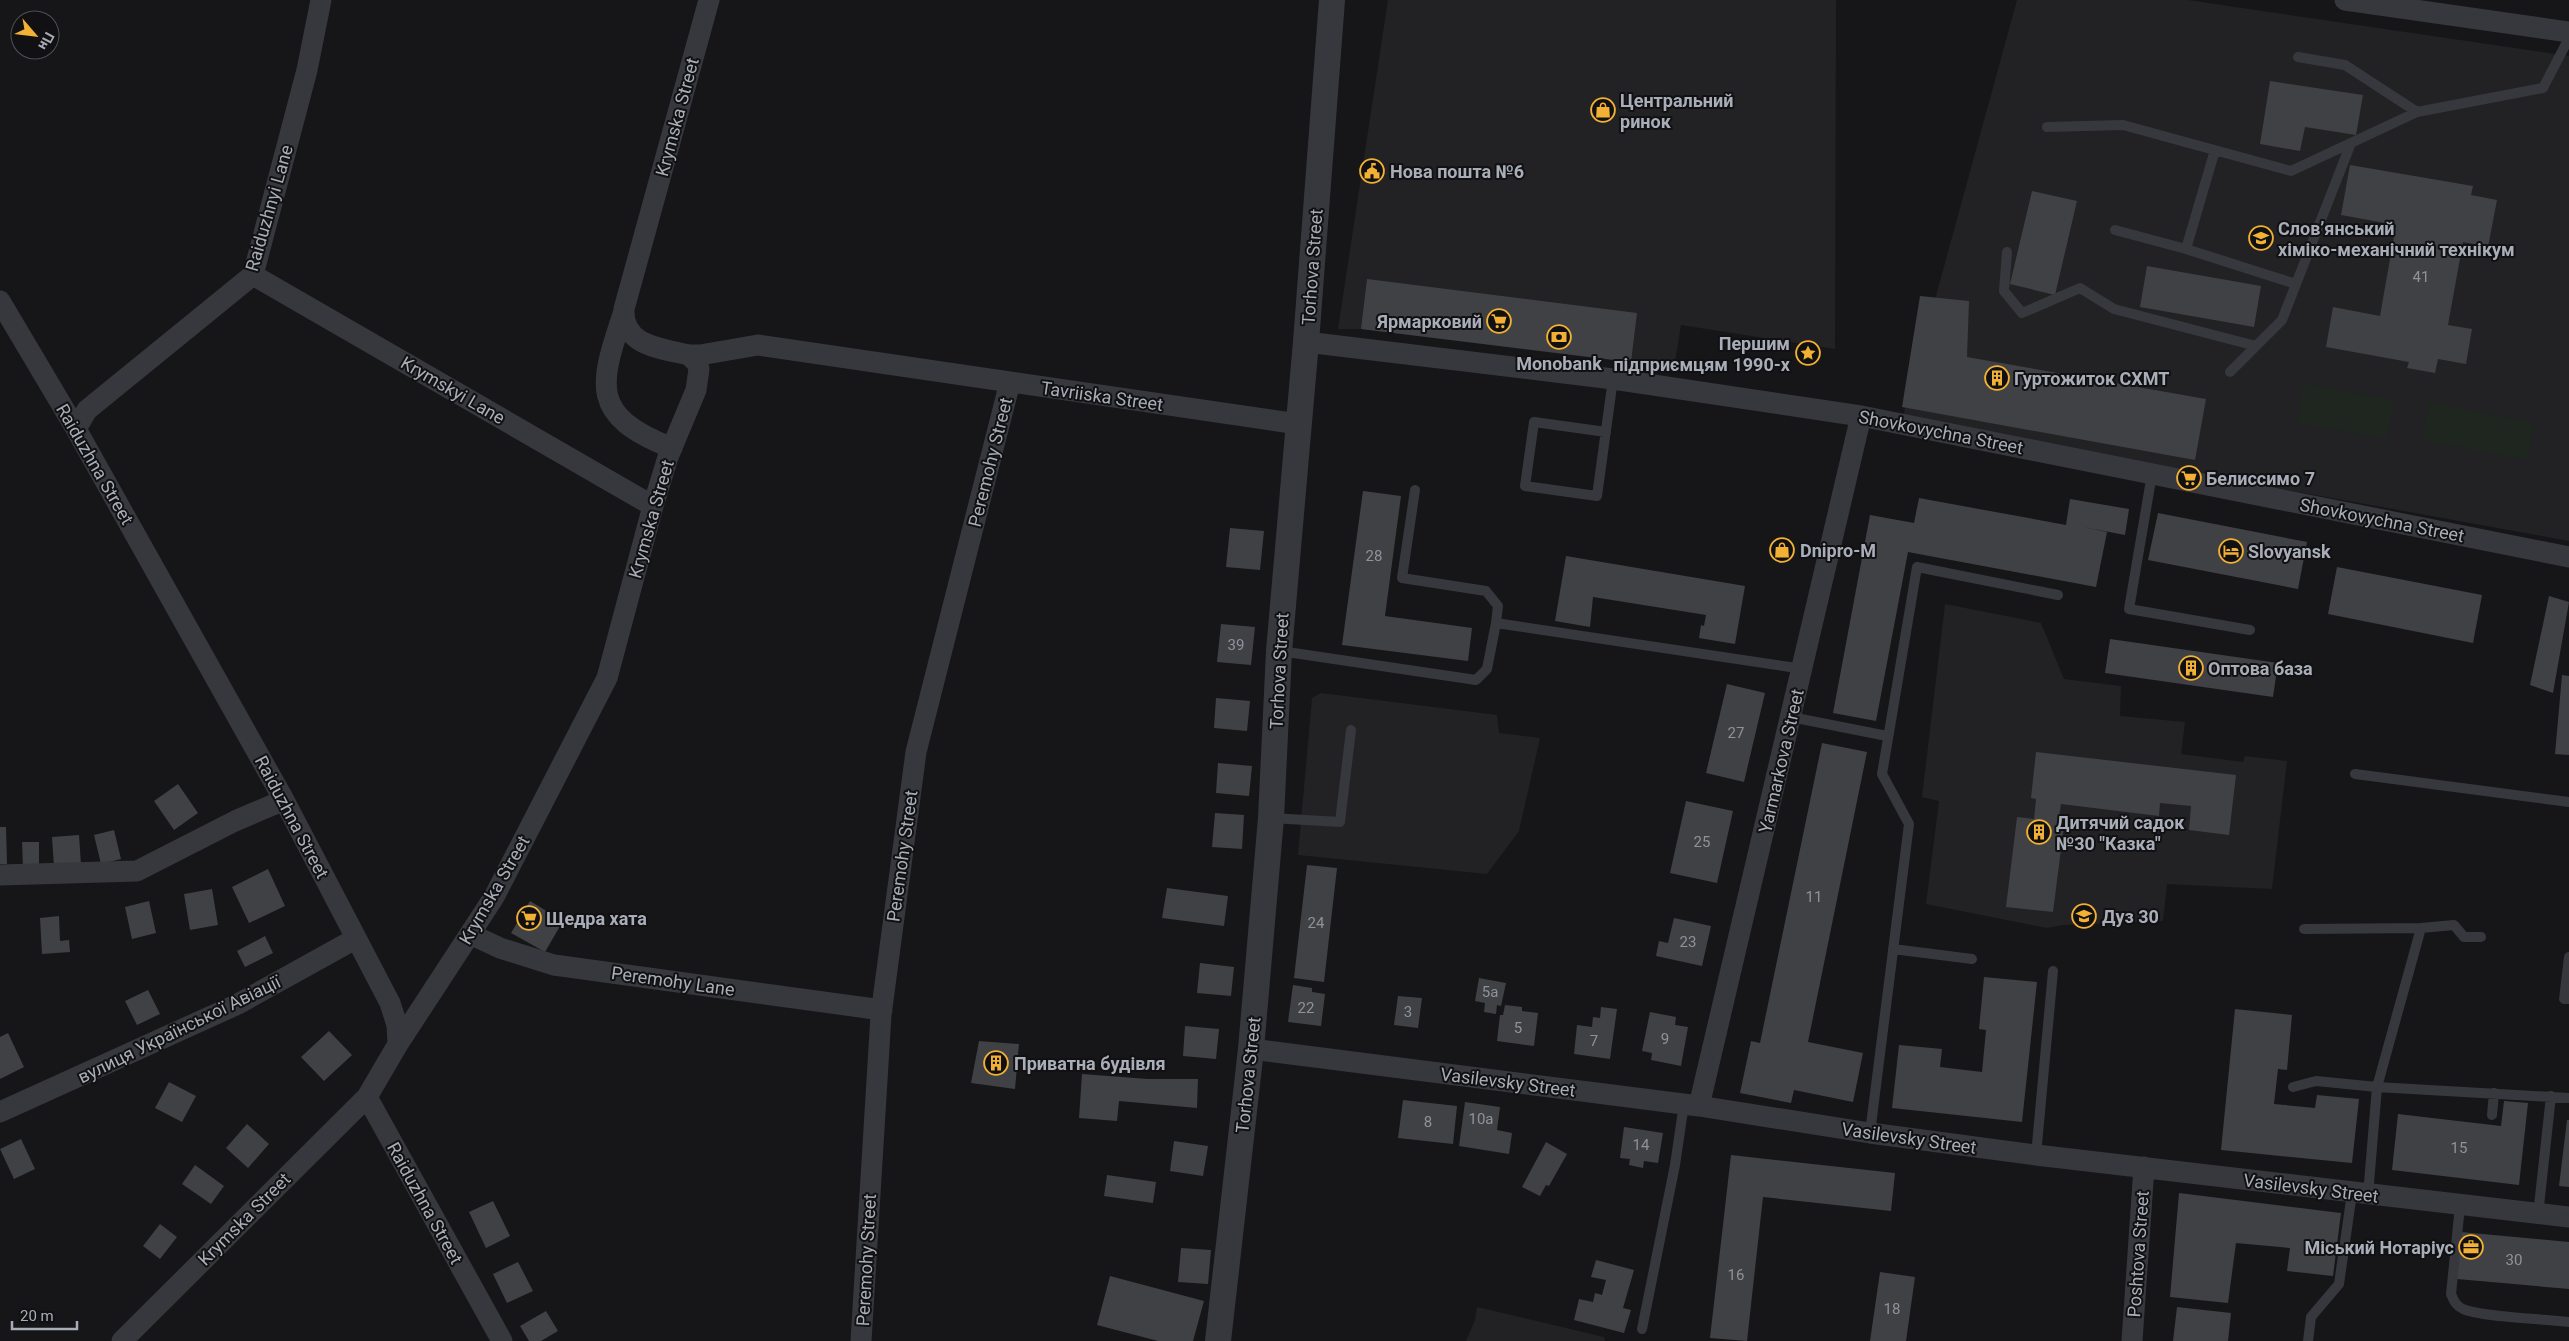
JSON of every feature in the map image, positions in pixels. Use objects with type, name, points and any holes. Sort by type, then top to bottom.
[{"type":"street","name":"Raiduzhnyi Lane","points":[[76,429],[87,410],[253,275],[307,70],[321,0]]},
{"type":"street","name":"Krymska Street","points":[[672,448],[646,437],[627,425],[614,412],[608,398],[606,369],[709,0]]},
{"type":"street","name":"Torhova Street","points":[[1218,1341],[1251,1049],[1271,818],[1279,651],[1306,342],[1332,0]]},
{"type":"street","points":[[2344,0],[2569,32]]},
{"type":"street","name":"Krymskyi Lane","points":[[253,275],[653,506]]},
{"type":"street","name":"Raiduzhna Street","points":[[0,301],[76,429],[284,800],[390,1003],[397,1025],[398,1044]]},
{"type":"street","points":[[624,310],[624,320],[628,330],[638,341],[689,355]]},
{"type":"street","name":"Shovkovychna Street","points":[[1306,342],[1613,379],[1861,416],[2569,557]]},
{"type":"street","points":[[696,390],[703,379],[722,363],[744,350],[758,346]]},
{"type":"street","name":"Tavriiska Street","points":[[689,355],[758,346],[1298,424]]},
{"type":"street","name":"Krymska Street","points":[[398,1044],[494,897],[607,678],[653,506],[672,448],[696,390],[699,369],[697,363],[689,355]]},
{"type":"street","name":"Peremohy Street","points":[[861,1341],[882,1010],[916,752],[1010,382]]},
{"type":"street","name":"Yarmarkova Street","points":[[1692,1105],[1791,718],[1861,416]]},
{"type":"street","points":[[0,875],[137,871],[235,820],[284,800]]},
{"type":"street","name":"Peremohy Lane","points":[[470,934],[500,948],[554,964],[882,1010]]},
{"type":"street","name":"вулиця Української Авіації","points":[[0,1112],[238,1004],[355,939]]},
{"type":"street","points":[[367,1097],[398,1044]]},
{"type":"street","name":"Vasilevsky Street","points":[[1251,1049],[1692,1105],[1870,1133],[2036,1155],[2460,1206],[2569,1217]]},
{"type":"street","name":"Krymska Street","points":[[122,1341],[367,1097]]},
{"type":"street","name":"Raiduzhna Street","points":[[367,1097],[502,1341]]},
{"type":"street","name":"Poshtova Street","points":[[2132,1341],[2144,1168]]},
{"type":"lane","points":[[2047,128],[2123,125],[2291,171],[2418,112],[2543,88],[2569,38]]},
{"type":"lane","points":[[2298,57],[2346,65],[2418,112]]},
{"type":"lane","points":[[2230,372],[2282,320],[2351,143]]},
{"type":"lane","points":[[2186,249],[2216,150]]},
{"type":"lane","points":[[2115,230],[2186,249],[2296,284]]},
{"type":"lane","points":[[2007,252],[2004,291],[2022,313],[2080,288],[2114,309],[2256,346]]},
{"type":"lane","points":[[1606,432],[1534,422],[1525,486],[1597,496],[1606,432],[1613,379]]},
{"type":"lane","points":[[2152,474],[2129,609],[2250,630]]},
{"type":"lane","points":[[1279,651],[1476,680],[1488,669],[1498,606],[1486,591],[1402,578],[1415,490]]},
{"type":"lane","points":[[1870,1133],[1909,824],[1882,774],[1917,567],[2058,595]]},
{"type":"lane","points":[[1496,623],[1803,669]]},
{"type":"lane","points":[[1791,718],[1888,736]]},
{"type":"lane","points":[[1271,818],[1340,822],[1351,730]]},
{"type":"lane","points":[[2354,774],[2569,802]]},
{"type":"lane","points":[[2304,929],[2421,928],[2454,925],[2464,937],[2481,937]]},
{"type":"lane","points":[[2308,1341],[2311,1316],[2339,1284],[2360,1194],[2377,1087],[2421,928]]},
{"type":"lane","points":[[1894,948],[1972,959]]},
{"type":"lane","points":[[2569,957],[2564,999],[2569,999]]},
{"type":"lane","points":[[2036,1155],[2053,971]]},
{"type":"lane","points":[[2293,1088],[2316,1081],[2377,1087],[2569,1098]]},
{"type":"lane","points":[[2492,1115],[2494,1093]]},
{"type":"lane","points":[[2538,1215],[2551,1096]]},
{"type":"lane","points":[[1642,1329],[1675,1165],[1692,1105]]},
{"type":"lane","points":[[2460,1206],[2451,1294],[2455,1304],[2464,1310],[2483,1313],[2569,1322]]},
{"type":"shaded area","name":"Центральний ринок","points":[[1388,0],[1836,0],[1835,349],[1681,325],[1674,368],[1361,329],[1338,329]]},
{"type":"shaded area","name":"Слов’янський хіміко-механічний технікум","points":[[2017,0],[2188,0],[2569,56],[2569,541],[1902,420]]},
{"type":"shaded area","points":[[2304,384],[2394,400],[2387,439],[2297,423]]},
{"type":"shaded area","points":[[2429,402],[2534,423],[2527,460],[2422,440]]},
{"type":"shaded area","points":[[1945,604],[2041,623],[2064,679],[2121,686],[2120,716],[2185,722],[2181,754],[2243,762],[2245,756],[2287,761],[2272,889],[2167,884],[2163,921],[2063,925],[2047,928],[1926,904],[1939,801],[1922,797]]},
{"type":"shaded area","points":[[1321,693],[1497,715],[1499,733],[1540,738],[1519,831],[1487,874],[1298,855],[1312,698]]},
{"type":"shaded area","points":[[1477,1307],[1604,1337],[1605,1341],[1466,1341],[1475,1320]]},
{"type":"building","points":[[2270,81],[2363,95],[2356,135],[2305,127],[2300,151],[2260,144]]},
{"type":"building","points":[[2350,165],[2473,186],[2471,195],[2497,200],[2488,247],[2463,242],[2448,325],[2472,329],[2466,364],[2438,359],[2435,373],[2407,368],[2409,362],[2326,347],[2333,307],[2380,316],[2396,225],[2341,215]]},
{"type":"building","points":[[2032,191],[2077,201],[2055,295],[2010,284]]},
{"type":"building","points":[[2147,266],[2261,286],[2254,327],[2140,307]]},
{"type":"building","name":"Ярмарковий","points":[[1367,279],[1637,313],[1631,362],[1361,329]]},
{"type":"building","name":"Гуртожиток СХМТ","points":[[1920,296],[1969,301],[1967,357],[2206,399],[2195,460],[1902,407]]},
{"type":"building","points":[[1363,491],[1401,496],[1385,616],[1472,628],[1468,661],[1342,645]]},
{"type":"building","points":[[1919,498],[2066,525],[2070,499],[2129,509],[2125,535],[2083,527],[2107,532],[2096,587],[1908,552],[1876,721],[1833,713],[1870,515],[1914,523]]},
{"type":"building","points":[[2158,513],[2307,542],[2298,589],[2148,560]]},
{"type":"building","points":[[1230,528],[1264,531],[1260,570],[1226,567]]},
{"type":"building","points":[[1566,556],[1745,586],[1735,644],[1699,638],[1701,625],[1704,626],[1706,615],[1593,597],[1590,627],[1555,621]]},
{"type":"building","points":[[2337,567],[2482,595],[2473,643],[2328,614]]},
{"type":"building","points":[[2549,596],[2569,602],[2553,693],[2530,685]]},
{"type":"building","points":[[1221,624],[1255,627],[1251,665],[1217,662]]},
{"type":"building","name":"Оптова база","points":[[2110,639],[2278,663],[2273,697],[2105,673]]},
{"type":"building","points":[[2562,675],[2569,676],[2569,755],[2555,754]]},
{"type":"building","points":[[1727,684],[1765,693],[1744,782],[1706,773]]},
{"type":"building","points":[[1216,698],[1250,701],[1247,731],[1214,728]]},
{"type":"building","points":[[1822,743],[1867,752],[1808,1042],[1863,1053],[1853,1102],[1794,1090],[1791,1103],[1740,1093],[1751,1041],[1760,1043]]},
{"type":"building","name":"Дитячий садок №30 \"Казка\"","points":[[2036,752],[2236,775],[2229,835],[2189,830],[2191,806],[2160,803],[2159,816],[2061,804],[2059,817],[2065,818],[2053,912],[2006,907],[2017,817],[2034,819],[2036,799],[2031,798]]},
{"type":"building","points":[[1218,763],[1252,766],[1249,796],[1216,793]]},
{"type":"building","points":[[178,784],[198,813],[174,830],[154,801]]},
{"type":"building","points":[[1686,801],[1733,811],[1717,883],[1670,873]]},
{"type":"building","points":[[1215,813],[1244,815],[1242,849],[1212,847]]},
{"type":"building","points":[[0,827],[6,827],[7,864],[0,864]]},
{"type":"building","points":[[114,830],[121,859],[101,864],[94,835]]},
{"type":"building","points":[[79,835],[81,865],[54,867],[52,837]]},
{"type":"building","points":[[22,842],[39,842],[39,867],[23,868]]},
{"type":"building","points":[[1307,865],[1337,868],[1324,982],[1294,978]]},
{"type":"building","points":[[268,869],[285,906],[249,923],[232,887]]},
{"type":"building","points":[[1167,888],[1228,896],[1224,926],[1162,918]]},
{"type":"building","points":[[212,889],[218,925],[190,930],[184,894]]},
{"type":"building","points":[[149,901],[156,933],[132,939],[125,907]]},
{"type":"building","points":[[530,901],[563,921],[545,952],[511,933]]},
{"type":"building","points":[[59,916],[60,941],[69,940],[70,952],[42,954],[40,918]]},
{"type":"building","points":[[1674,918],[1711,926],[1702,966],[1656,956],[1659,941],[1668,943]]},
{"type":"building","points":[[265,936],[273,953],[245,967],[237,951]]},
{"type":"building","points":[[1200,963],[1234,967],[1231,996],[1197,993]]},
{"type":"building","points":[[1984,977],[2037,982],[2022,1122],[1892,1108],[1899,1045],[1942,1049],[1940,1067],[1982,1072],[1986,1030],[1979,1029]]},
{"type":"building","points":[[1479,978],[1506,983],[1501,1006],[1497,1005],[1496,1014],[1484,1012],[1485,1003],[1475,1001]]},
{"type":"building","points":[[1293,985],[1312,988],[1312,992],[1325,994],[1321,1026],[1288,1022]]},
{"type":"building","points":[[148,990],[160,1014],[137,1025],[125,1001]]},
{"type":"building","points":[[1398,996],[1422,998],[1418,1028],[1394,1025]]},
{"type":"building","points":[[1505,1005],[1522,1007],[1522,1011],[1538,1013],[1534,1046],[1497,1041],[1500,1015],[1503,1015]]},
{"type":"building","points":[[1601,1007],[1617,1009],[1610,1059],[1574,1054],[1577,1025],[1592,1027],[1593,1017],[1600,1018]]},
{"type":"building","points":[[2235,1009],[2292,1015],[2287,1070],[2278,1069],[2274,1104],[2315,1108],[2317,1095],[2359,1099],[2352,1163],[2221,1150]]},
{"type":"building","points":[[1650,1012],[1676,1017],[1675,1025],[1688,1027],[1681,1066],[1651,1060],[1652,1053],[1642,1051]]},
{"type":"building","points":[[1185,1026],[1219,1029],[1216,1059],[1183,1056]]},
{"type":"building","points":[[329,1031],[352,1055],[324,1081],[301,1057]]},
{"type":"building","points":[[8,1033],[24,1067],[0,1079],[0,1037]]},
{"type":"building","name":"Приватна будівля","points":[[979,1041],[1019,1044],[1015,1089],[971,1083]]},
{"type":"building","points":[[1082,1074],[1148,1079],[1198,1079],[1197,1108],[1119,1101],[1117,1121],[1079,1118]]},
{"type":"building","points":[[169,1082],[196,1096],[182,1122],[155,1108]]},
{"type":"building","points":[[1403,1100],[1457,1106],[1453,1144],[1398,1138]]},
{"type":"building","points":[[2504,1101],[2528,1103],[2519,1185],[2392,1170],[2398,1114],[2501,1126]]},
{"type":"building","points":[[1465,1102],[1500,1107],[1497,1130],[1512,1133],[1509,1154],[1459,1146]]},
{"type":"building","points":[[2567,1120],[2569,1120],[2569,1187],[2559,1186]]},
{"type":"building","points":[[247,1124],[269,1144],[248,1168],[226,1148]]},
{"type":"building","points":[[1624,1127],[1663,1133],[1658,1163],[1644,1161],[1643,1168],[1629,1165],[1630,1159],[1620,1158]]},
{"type":"building","points":[[21,1139],[35,1169],[14,1179],[0,1149]]},
{"type":"building","points":[[1174,1141],[1208,1146],[1203,1176],[1170,1171]]},
{"type":"building","points":[[1546,1142],[1567,1154],[1549,1186],[1546,1185],[1540,1196],[1522,1187]]},
{"type":"building","points":[[1731,1155],[1895,1173],[1891,1211],[1763,1197],[1747,1341],[1710,1338]]},
{"type":"building","points":[[195,1165],[224,1186],[211,1204],[182,1184]]},
{"type":"building","points":[[1107,1175],[1156,1182],[1153,1203],[1104,1196]]},
{"type":"building","points":[[2179,1193],[2341,1213],[2333,1276],[2287,1271],[2290,1248],[2236,1243],[2228,1303],[2170,1297]]},
{"type":"building","points":[[493,1201],[510,1236],[486,1248],[469,1212]]},
{"type":"building","points":[[160,1224],[177,1237],[160,1259],[143,1246]]},
{"type":"building","points":[[2461,1232],[2569,1242],[2569,1289],[2457,1279]]},
{"type":"building","points":[[1181,1248],[1211,1250],[1208,1284],[1178,1282]]},
{"type":"building","points":[[1596,1260],[1634,1270],[1623,1308],[1631,1310],[1624,1333],[1574,1320],[1579,1299],[1593,1302],[1595,1293],[1602,1295],[1606,1280],[1591,1277]]},
{"type":"building","points":[[518,1262],[533,1291],[507,1303],[493,1274]]},
{"type":"building","points":[[1880,1272],[1915,1277],[1906,1341],[1870,1341]]},
{"type":"building","points":[[1110,1276],[1204,1301],[1193,1341],[1158,1341],[1097,1325]]},
{"type":"building","points":[[2177,1307],[2231,1313],[2228,1341],[2173,1341]]},
{"type":"building","points":[[546,1311],[558,1331],[541,1341],[529,1341],[520,1326]]},
{"type":"place","name":"Центральний ринок","points":[[1603,110]]},
{"type":"place","name":"Нова пошта №6","points":[[1372,171]]},
{"type":"place","name":"Слов’янський хіміко-механічний технікум","points":[[2261,238]]},
{"type":"place","name":"Ярмарковий","points":[[1499,321]]},
{"type":"place","name":"Monobank","points":[[1559,337]]},
{"type":"place","name":"Першим підприємцям 1990-х","points":[[1808,353]]},
{"type":"place","name":"Гуртожиток СХМТ","points":[[1997,378]]},
{"type":"place","name":"Белиссимо 7","points":[[2189,478]]},
{"type":"place","name":"Dnipro-M","points":[[1782,550]]},
{"type":"place","name":"Slovyansk","points":[[2231,551]]},
{"type":"place","name":"Оптова база","points":[[2191,668]]},
{"type":"place","name":"Дитячий садок №30 \"Казка\"","points":[[2039,832]]},
{"type":"place","name":"Дуз 30","points":[[2084,916]]},
{"type":"place","name":"Щедра хата","points":[[529,918]]},
{"type":"place","name":"Приватна будівля","points":[[996,1063]]},
{"type":"place","name":"Міський Нотаріус","points":[[2471,1247]]}]
